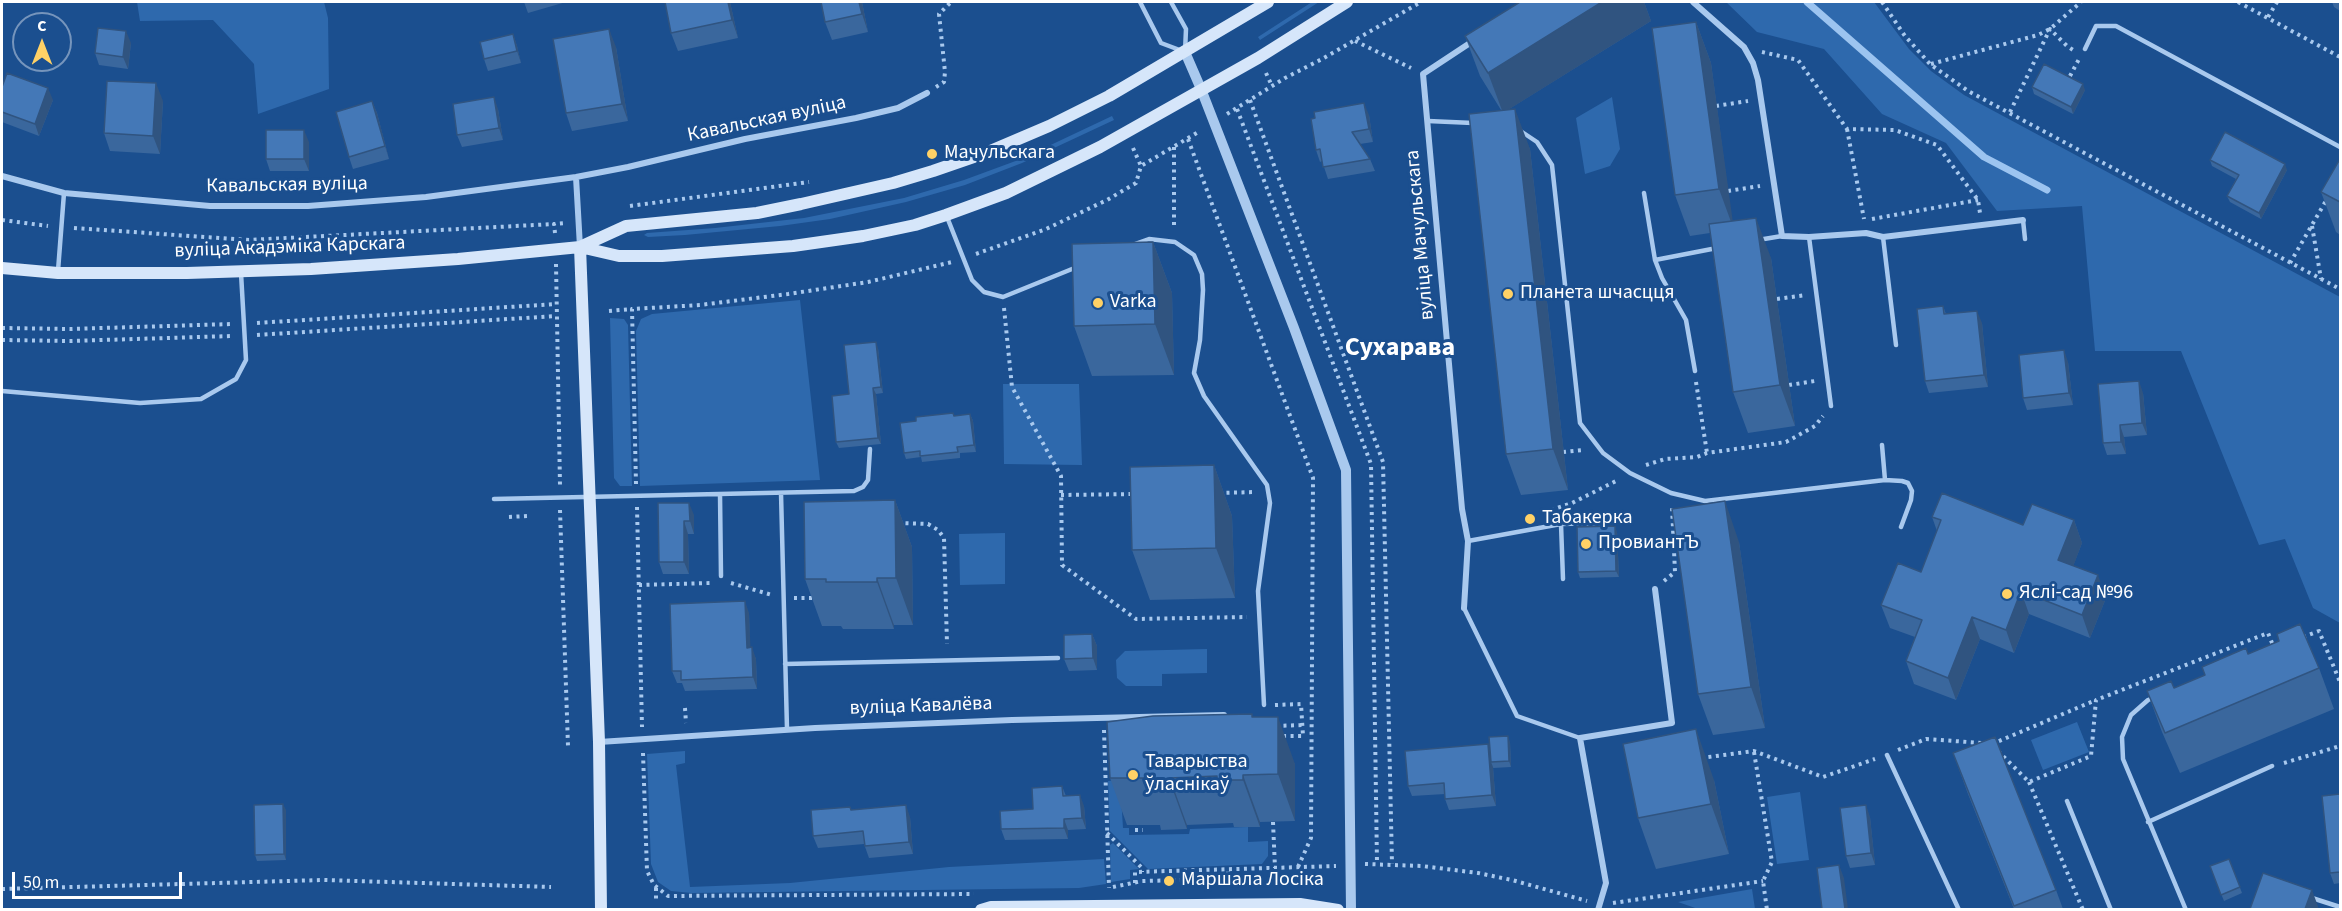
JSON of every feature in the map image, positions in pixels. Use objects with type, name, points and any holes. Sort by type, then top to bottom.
[{"type":"main road","name":"вуліца Акадэміка Карскага","points":[[2,268],[58,273],[241,271],[311,269],[458,259],[580,247],[627,226],[757,213],[893,183],[988,153],[1109,96],[1268,2]]},
{"type":"main road","name":"вуліца Акадэміка Карскага","points":[[580,247],[619,256],[662,256],[793,246],[863,236],[915,225],[1006,193],[1053,171],[1258,58],[1347,2]]},
{"type":"main road","points":[[580,247],[599,742],[601,909]]},
{"type":"main road","points":[[981,909],[1299,904],[1338,909]]},
{"type":"street","points":[[1693,2],[1744,48],[1756,73],[1782,236],[1809,237],[1866,233],[1883,237],[2023,220]]},
{"type":"street","points":[[1423,74],[1482,35]]},
{"type":"street","points":[[1185,52],[1214,122],[1346,470],[1351,909]]},
{"type":"street","name":"вуліца Мачульскага","points":[[1423,74],[1461,509],[1468,542],[1464,608]]},
{"type":"street","name":"Кавальская вуліца","points":[[2,176],[64,193],[210,206],[308,206],[426,197],[576,177],[628,167],[745,139],[898,108],[927,93]]},
{"type":"street","points":[[576,177],[580,247]]},
{"type":"street","points":[[1599,907],[1606,883],[1580,738],[1672,723],[1654,589]]},
{"type":"street","name":"вуліца Кавалёва","points":[[599,742],[787,729],[1235,714]]},
{"type":"lane","points":[[1140,2],[1161,43],[1185,52],[1186,29],[1172,2]]},
{"type":"lane","points":[[2085,49],[2096,26],[2116,26],[2340,147]]},
{"type":"lane","points":[[1428,121],[1475,123]]},
{"type":"lane","points":[[1510,124],[1537,142],[1552,165],[1580,423],[1603,453],[1630,473],[1671,493],[1705,501],[1885,480],[1902,481],[1908,483],[1912,491],[1901,527]]},
{"type":"lane","points":[[58,273],[64,193]]},
{"type":"lane","points":[[1644,193],[1655,261],[1686,320],[1695,371]]},
{"type":"lane","points":[[946,215],[972,280],[984,292],[1002,297],[1086,264]]},
{"type":"lane","points":[[2023,220],[2025,239]]},
{"type":"lane","points":[[1748,242],[1782,236]]},
{"type":"lane","points":[[1809,237],[1832,406]]},
{"type":"lane","points":[[1883,237],[1896,345]]},
{"type":"lane","points":[[1128,247],[1149,239],[1174,242],[1194,255],[1202,274],[1201,321],[1194,373],[1204,396],[1258,471],[1269,492],[1270,502],[1258,591],[1264,705]]},
{"type":"lane","points":[[1655,261],[1725,247]]},
{"type":"lane","points":[[2,390],[140,403],[201,399],[236,379],[246,360],[241,271]]},
{"type":"lane","points":[[1882,445],[1885,480]]},
{"type":"lane","points":[[494,499],[854,491],[863,487],[870,473],[870,449]]},
{"type":"lane","points":[[720,494],[721,576]]},
{"type":"lane","points":[[781,494],[787,729]]},
{"type":"lane","points":[[1468,542],[1561,524],[1600,523]]},
{"type":"lane","points":[[1561,524],[1563,579]]},
{"type":"lane","points":[[1464,608],[1517,716],[1580,738]]},
{"type":"lane","points":[[785,664],[1058,658]]},
{"type":"lane","points":[[2159,696],[2148,700],[2130,715],[2122,737],[2123,759],[2186,909]]},
{"type":"lane","points":[[1887,755],[1959,909]]},
{"type":"lane","points":[[2148,822],[2272,766]]},
{"type":"lane","points":[[2067,801],[2111,909]]},
{"type":"lane","points":[[2308,896],[2340,907]]},
{"type":"path","points":[[927,93],[944,82],[939,14],[951,2]]},
{"type":"path","points":[[609,311],[700,305],[798,293],[899,275],[963,259],[1018,240],[1107,200],[1136,183],[1141,166],[1285,78],[1355,41],[1421,2]]},
{"type":"path","points":[[1882,2],[1905,36],[1930,64],[1968,91],[2340,289]]},
{"type":"path","points":[[1930,64],[2038,35],[2050,29],[2081,2]]},
{"type":"path","points":[[2238,2],[2268,16],[2340,57]]},
{"type":"path","points":[[2268,16],[2277,2]]},
{"type":"path","points":[[2050,29],[2067,46],[2081,55],[2070,76]]},
{"type":"path","points":[[2010,112],[2050,29]]},
{"type":"path","points":[[1355,41],[1423,74]]},
{"type":"path","points":[[1744,48],[1798,60],[1847,129],[1866,233]]},
{"type":"path","points":[[1716,106],[1761,100]]},
{"type":"path","points":[[1847,129],[1895,130],[1937,145],[1978,200],[1982,226]]},
{"type":"path","points":[[1174,147],[1174,242]]},
{"type":"path","points":[[625,208],[649,202],[813,182]]},
{"type":"path","points":[[1728,191],[1774,184]]},
{"type":"path","points":[[2290,263],[2329,195]]},
{"type":"path","points":[[1864,220],[1978,200]]},
{"type":"path","points":[[2,220],[62,227],[249,240],[554,224]]},
{"type":"path","points":[[2312,225],[2321,279]]},
{"type":"path","points":[[1777,299],[1816,293]]},
{"type":"path","points":[[1002,297],[1012,387],[1061,476],[1062,565],[1136,619],[1259,616]]},
{"type":"path","points":[[2,328],[70,329],[244,324],[556,304]]},
{"type":"path","points":[[632,309],[642,739],[646,864],[650,878],[656,887],[671,897],[984,894]]},
{"type":"path","points":[[2,340],[70,341],[245,335],[556,314],[568,747]]},
{"type":"path","points":[[1695,371],[1707,453]]},
{"type":"path","points":[[1789,386],[1828,380]]},
{"type":"path","points":[[1547,527],[1546,517],[1551,510],[1572,503],[1645,466],[1665,459],[1697,457],[1707,453],[1786,442],[1815,426],[1832,406]]},
{"type":"path","points":[[1212,493],[1269,492]]},
{"type":"path","points":[[1654,589],[1675,572],[1671,493]]},
{"type":"path","points":[[1061,495],[1143,494]]},
{"type":"path","points":[[509,516],[527,516]]},
{"type":"path","points":[[888,524],[928,524],[942,534],[945,543],[947,644]]},
{"type":"path","points":[[2297,640],[2319,631],[2340,682]]},
{"type":"path","points":[[1700,758],[1754,751],[1823,777],[1926,739],[1991,744],[2268,633],[2275,649]]},
{"type":"path","points":[[2029,782],[2091,756],[2096,700]]},
{"type":"path","points":[[1264,705],[1301,704],[1303,736],[1274,736]]},
{"type":"path","points":[[685,708],[686,723]]},
{"type":"path","points":[[1274,726],[1302,725]]},
{"type":"path","points":[[1104,726],[1109,888]]},
{"type":"path","points":[[1991,744],[2029,782],[2083,909]]},
{"type":"path","points":[[2272,766],[2340,746]]},
{"type":"path","points":[[1754,751],[1772,862],[1762,881],[1767,909]]},
{"type":"path","points":[[1106,776],[1111,768]]},
{"type":"path","points":[[1106,776],[1114,775]]},
{"type":"path","points":[[1273,822],[1275,868]]},
{"type":"path","points":[[1135,830],[1143,830]]},
{"type":"path","points":[[1107,833],[1142,868],[1142,872]]},
{"type":"path","points":[[1135,883],[1135,872],[1377,863],[1414,865],[1512,880],[1599,907],[1613,909]]},
{"type":"path","points":[[1100,889],[1135,883],[1228,879],[1228,870]]},
{"type":"path","points":[[2,889],[324,880],[551,887]]},
{"type":"path","points":[[1599,907],[1762,881]]},
{"type":"path","points":[[656,887],[656,900]]},
{"type":"shaded area","points":[[137,2],[324,2],[328,18],[329,89],[258,114],[254,64],[213,20],[140,21]]},
{"type":"shaded area","points":[[1312,2],[1319,2],[1260,40],[1258,37]]},
{"type":"shaded area","points":[[1726,2],[1874,2],[1909,49],[1931,71],[1964,95],[2340,297],[2340,623],[2313,608],[2285,539],[2259,545],[2181,351],[2095,351],[2082,206],[1997,211],[1946,143],[1882,114],[1824,49],[1757,32]]},
{"type":"shaded area","points":[[1612,97],[1620,149],[1610,166],[1585,174],[1576,118]]},
{"type":"shaded area","points":[[1112,116],[1114,120],[1022,163],[965,185],[906,202],[830,219],[780,226],[685,235],[648,237],[644,235],[804,218],[904,198],[964,180],[1021,159]]},
{"type":"shaded area","points":[[800,300],[820,480],[640,486],[636,331],[641,319],[652,314]]},
{"type":"shaded area","points":[[610,318],[624,319],[628,325],[632,486],[620,486],[614,478]]},
{"type":"shaded area","points":[[1003,384],[1079,384],[1082,465],[1004,464]]},
{"type":"shaded area","points":[[1005,533],[1005,584],[960,585],[959,534]]},
{"type":"shaded area","points":[[1207,649],[1207,673],[1162,674],[1162,686],[1126,686],[1117,678],[1116,660],[1125,651]]},
{"type":"shaded area","points":[[2077,722],[2089,752],[2043,770],[2031,740]]},
{"type":"shaded area","points":[[685,751],[685,763],[676,765],[690,887],[790,883],[949,867],[1104,859],[1106,884],[1079,888],[692,893],[671,891],[658,882],[651,864],[647,754]]},
{"type":"shaded area","points":[[1120,780],[1123,828],[1129,828],[1129,835],[1189,834],[1190,829],[1248,827],[1248,842],[1268,841],[1268,856],[1262,864],[1148,869],[1110,831],[1108,781]]},
{"type":"shaded area","points":[[1800,792],[1809,860],[1777,864],[1767,797]]},
{"type":"shaded area","points":[[1113,843],[1139,869],[1130,870],[1130,879],[1111,882],[1110,845]]},
{"type":"shaded area","points":[[1752,889],[1755,909],[1698,909],[1678,902]]},
{"type":"building","points":[[665,2],[728,2],[732,20],[671,33]]},
{"type":"building","points":[[821,2],[859,2],[862,14],[825,22]]},
{"type":"building","points":[[1520,2],[1602,2],[1488,73],[1465,36]]},
{"type":"building","points":[[1696,22],[1719,189],[1675,195],[1652,28]]},
{"type":"building","points":[[98,28],[126,31],[123,57],[95,53]]},
{"type":"building","points":[[609,29],[622,104],[566,113],[553,39]]},
{"type":"building","points":[[513,34],[517,51],[484,59],[480,42]]},
{"type":"building","points":[[2044,64],[2083,84],[2071,107],[2032,87]]},
{"type":"building","points":[[7,73],[48,88],[35,124],[2,112],[2,87]]},
{"type":"building","points":[[107,81],[156,83],[153,136],[104,133]]},
{"type":"building","points":[[494,97],[499,128],[457,135],[453,104]]},
{"type":"building","points":[[372,101],[385,146],[349,157],[336,112]]},
{"type":"building","points":[[1364,103],[1369,129],[1352,132],[1370,159],[1323,167],[1320,149],[1316,150],[1311,119],[1315,118],[1314,112]]},
{"type":"building","points":[[1515,109],[1553,449],[1506,454],[1469,114]]},
{"type":"building","points":[[266,130],[304,130],[304,159],[266,159]]},
{"type":"building","points":[[2225,132],[2285,164],[2259,213],[2227,196],[2239,175],[2210,160]]},
{"type":"building","points":[[2340,159],[2340,202],[2321,192]]},
{"type":"building","points":[[1756,218],[1780,385],[1733,392],[1709,224]]},
{"type":"building","points":[[1153,242],[1155,324],[1074,326],[1072,244]]},
{"type":"building","points":[[1943,306],[1944,314],[1977,311],[1984,375],[1925,381],[1917,309]]},
{"type":"building","points":[[876,342],[881,387],[873,388],[878,438],[836,442],[832,396],[849,394],[844,345]]},
{"type":"building","points":[[2064,350],[2069,393],[2023,398],[2019,355]]},
{"type":"building","points":[[2139,381],[2142,423],[2120,425],[2121,442],[2103,443],[2098,384]]},
{"type":"building","points":[[953,413],[954,416],[970,414],[974,445],[957,447],[958,452],[920,456],[920,451],[904,453],[900,423],[916,421],[916,417]]},
{"type":"building","points":[[1214,465],[1216,548],[1132,550],[1130,467]]},
{"type":"building","points":[[1942,493],[2023,525],[2032,504],[2074,520],[2058,560],[2098,575],[2082,615],[2021,591],[2006,630],[1972,617],[1948,678],[1906,661],[1922,620],[1881,605],[1898,563],[1921,572],[1941,520],[1932,517]]},
{"type":"building","points":[[895,500],[896,578],[877,578],[877,582],[826,582],[826,579],[805,579],[804,502]]},
{"type":"building","points":[[1725,501],[1751,687],[1698,694],[1672,509]]},
{"type":"building","points":[[658,503],[689,503],[690,521],[684,521],[684,562],[659,562]]},
{"type":"building","points":[[1615,526],[1616,571],[1578,572],[1577,527]]},
{"type":"building","points":[[745,601],[747,648],[752,647],[753,677],[681,680],[681,671],[672,671],[670,604]]},
{"type":"building","points":[[2300,624],[2319,668],[2165,733],[2147,691],[2171,681],[2174,688],[2205,675],[2202,667],[2246,648],[2248,654],[2279,641],[2277,634]]},
{"type":"building","points":[[1092,634],[1093,658],[1064,659],[1064,635]]},
{"type":"building","points":[[1252,714],[1252,717],[1278,717],[1278,774],[1243,775],[1243,780],[1217,780],[1217,776],[1170,778],[1170,782],[1144,783],[1144,778],[1110,778],[1107,722],[1153,716]]},
{"type":"building","points":[[1696,729],[1711,804],[1638,818],[1623,744]]},
{"type":"building","points":[[1508,736],[1509,761],[1491,762],[1489,737]]},
{"type":"building","points":[[1995,737],[2056,890],[2014,906],[1953,753]]},
{"type":"building","points":[[1488,744],[1492,795],[1445,799],[1444,783],[1408,786],[1405,751]]},
{"type":"building","points":[[1062,786],[1063,796],[1080,795],[1082,818],[1064,819],[1064,828],[1001,829],[1000,811],[1033,809],[1032,788]]},
{"type":"building","points":[[2340,794],[2340,872],[2330,873],[2322,796]]},
{"type":"building","points":[[283,804],[284,854],[255,855],[254,805]]},
{"type":"building","points":[[906,805],[909,842],[865,846],[863,831],[813,836],[811,810],[850,807],[851,810]]},
{"type":"building","points":[[1866,805],[1871,853],[1846,856],[1840,808]]},
{"type":"building","points":[[2229,859],[2240,887],[2221,895],[2210,866]]},
{"type":"building","points":[[1839,865],[1845,909],[1822,909],[1817,868]]},
{"type":"building","points":[[2263,873],[2312,890],[2305,909],[2250,909]]},
{"type":"waterway","points":[[1807,2],[1984,157],[2047,190]]},
{"type":"place","name":"Мачульскага","points":[[932,154]]},
{"type":"place","name":"Планета шчасцця","points":[[1508,294]]},
{"type":"place","name":"Varka","points":[[1098,303]]},
{"type":"place","name":"Табакерка","points":[[1530,519]]},
{"type":"place","name":"ПровиантЪ","points":[[1586,544]]},
{"type":"place","name":"Яслі-сад №96","points":[[2007,594]]},
{"type":"place","name":"Таварыства ўласнікаў","points":[[1133,775]]},
{"type":"place","name":"Маршала Лосіка","points":[[1169,881]]},
{"type":"district","name":"Сухарава","points":[[1400,349]]}]
